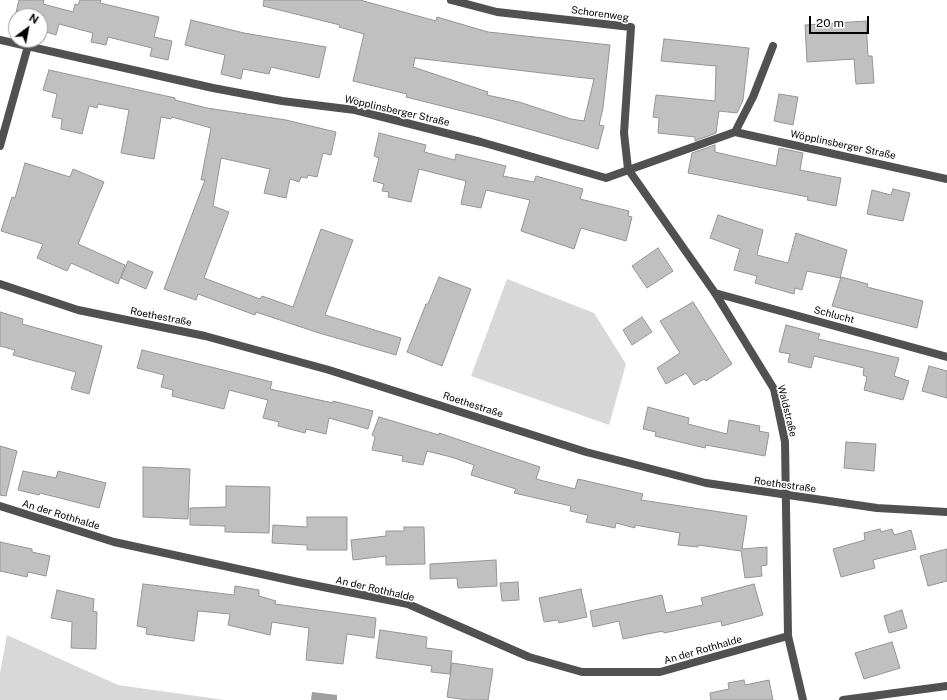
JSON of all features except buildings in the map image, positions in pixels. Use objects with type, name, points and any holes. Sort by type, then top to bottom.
[{"type":"street","name":"Schorenweg","points":[[451,0],[497,12],[631,27],[624,133],[628,168]]},
{"type":"street","points":[[735,132],[753,97],[773,46]]},
{"type":"street","points":[[0,146],[27,48]]},
{"type":"street","name":"Wöpplinsberger Straße","points":[[37,48],[213,88],[282,101],[356,110],[481,142],[606,178],[628,168],[735,132],[947,179]]},
{"type":"street","name":"Waldstraße","points":[[628,168],[715,293],[774,389],[785,442],[788,636],[803,700]]},
{"type":"street","name":"Roethestraße","points":[[0,284],[78,310],[205,336],[330,370],[586,452],[706,483],[878,508],[947,512]]},
{"type":"street","name":"Schlucht","points":[[715,293],[947,357]]},
{"type":"street","name":"An der Rothhalde","points":[[0,506],[114,542],[408,604],[529,657],[582,672],[660,672],[788,636]]},
{"type":"street","points":[[844,700],[947,686]]},
{"type":"shaded area","points":[[507,279],[594,313],[626,364],[609,425],[471,376]]},
{"type":"shaded area","points":[[7,635],[118,685],[225,700],[0,700],[0,673]]},
{"type":"shaded area","points":[[312,692],[337,695],[337,700],[311,700]]}]
